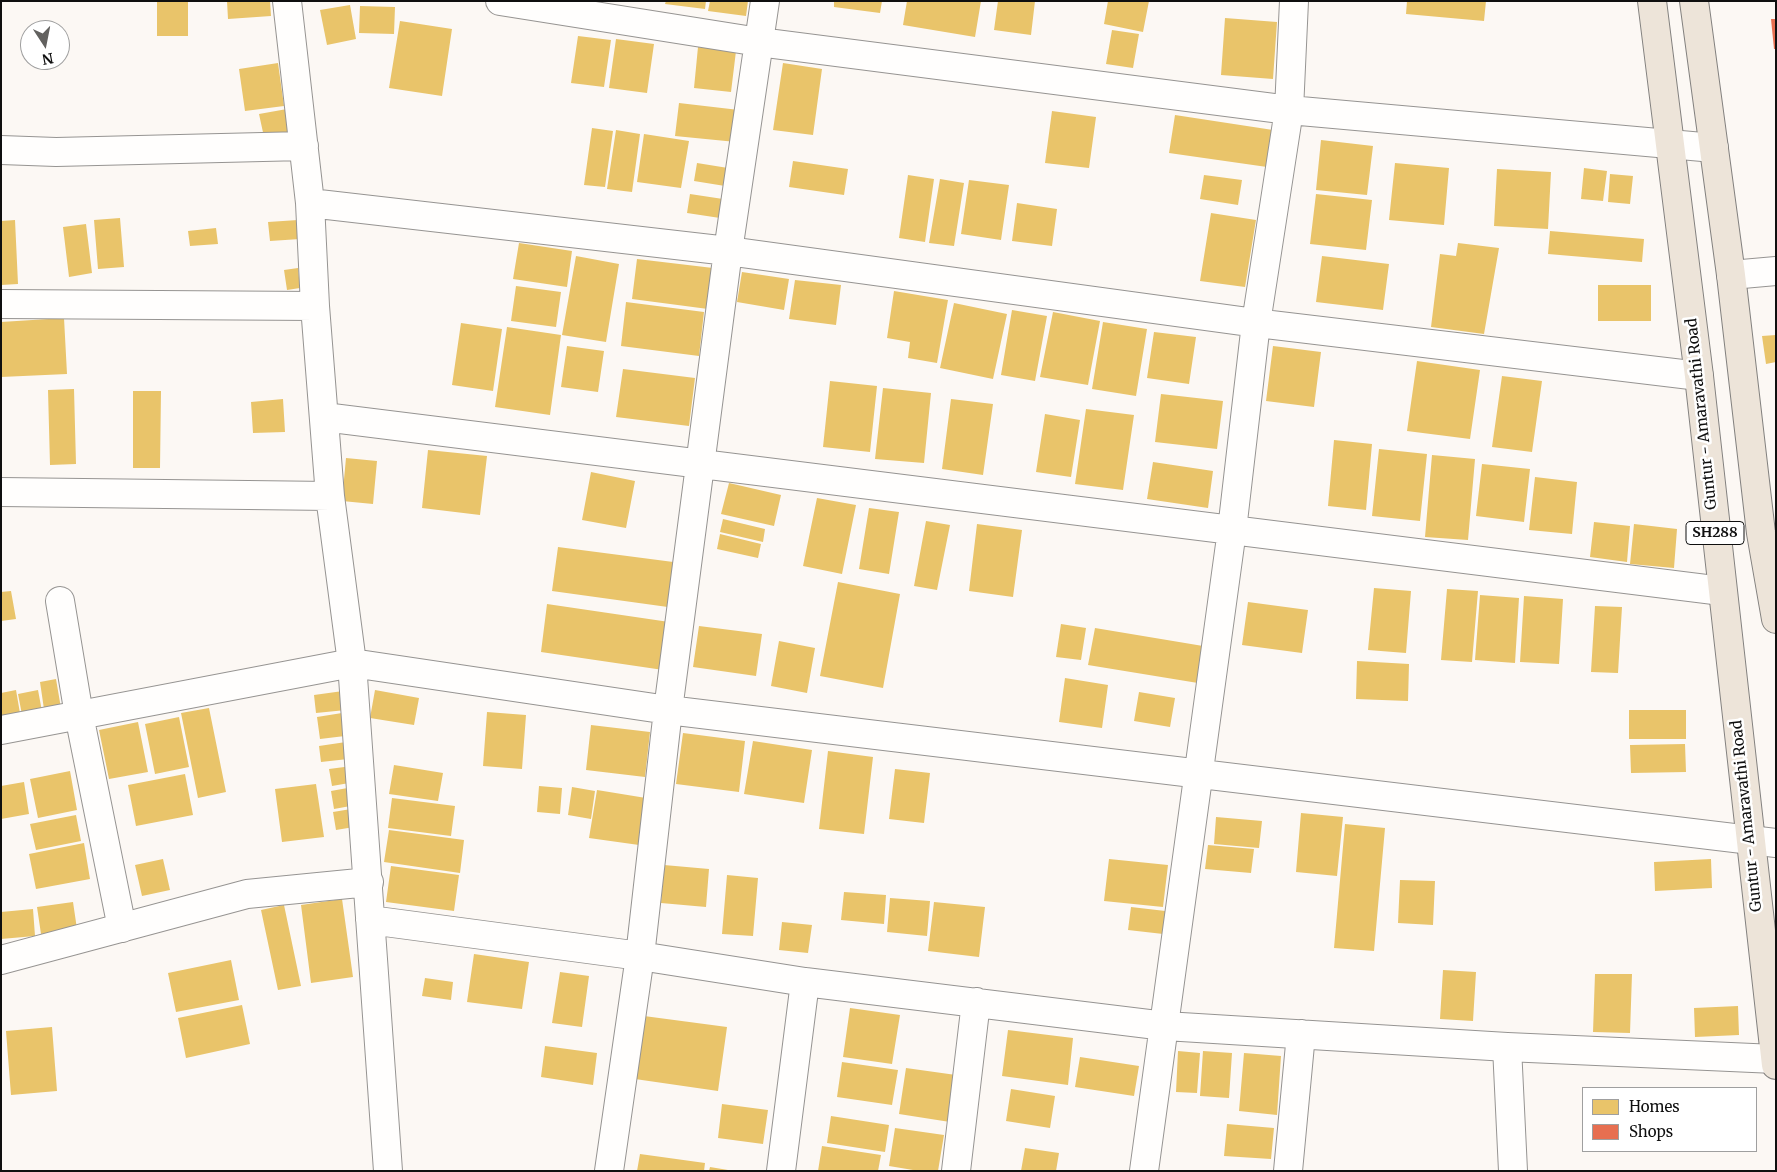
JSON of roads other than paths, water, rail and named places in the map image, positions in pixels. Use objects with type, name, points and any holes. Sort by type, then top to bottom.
[{"type":"main road","name":"Guntur - Amaravathi Road","points":[[1652,1],[1699,376],[1722,591],[1763,842],[1775,1062]]},
{"type":"main road","name":"SH288","points":[[1694,1],[1731,275],[1761,533],[1776,619]]},
{"type":"street","points":[[287,1],[310,203],[315,306],[330,496],[352,662],[388,1171]]},
{"type":"street","points":[[500,1],[758,42],[1289,110],[1714,148]]},
{"type":"street","points":[[609,1171],[640,956],[668,710],[728,251],[765,1]]},
{"type":"street","points":[[1144,1171],[1232,530],[1256,323],[1289,110],[1294,1]]},
{"type":"street","points":[[1,150],[56,152],[304,146]]},
{"type":"street","points":[[310,203],[728,251],[1256,323],[1699,376]]},
{"type":"street","points":[[1731,275],[1776,271]]},
{"type":"street","points":[[1,304],[315,306]]},
{"type":"street","points":[[324,417],[701,462],[1722,591]]},
{"type":"street","points":[[1,492],[330,496]]},
{"type":"street","points":[[60,601],[79,715],[122,928]]},
{"type":"street","points":[[1,730],[352,662],[668,710],[1763,842]]},
{"type":"street","points":[[1,960],[246,894],[369,882]]},
{"type":"street","points":[[370,920],[640,956],[806,982],[1165,1026],[1775,1062]]},
{"type":"street","points":[[781,1171],[806,982]]},
{"type":"street","points":[[956,1171],[976,1002]]},
{"type":"street","points":[[1288,1171],[1301,1034]]},
{"type":"street","points":[[1507,1047],[1513,1171]]}]
